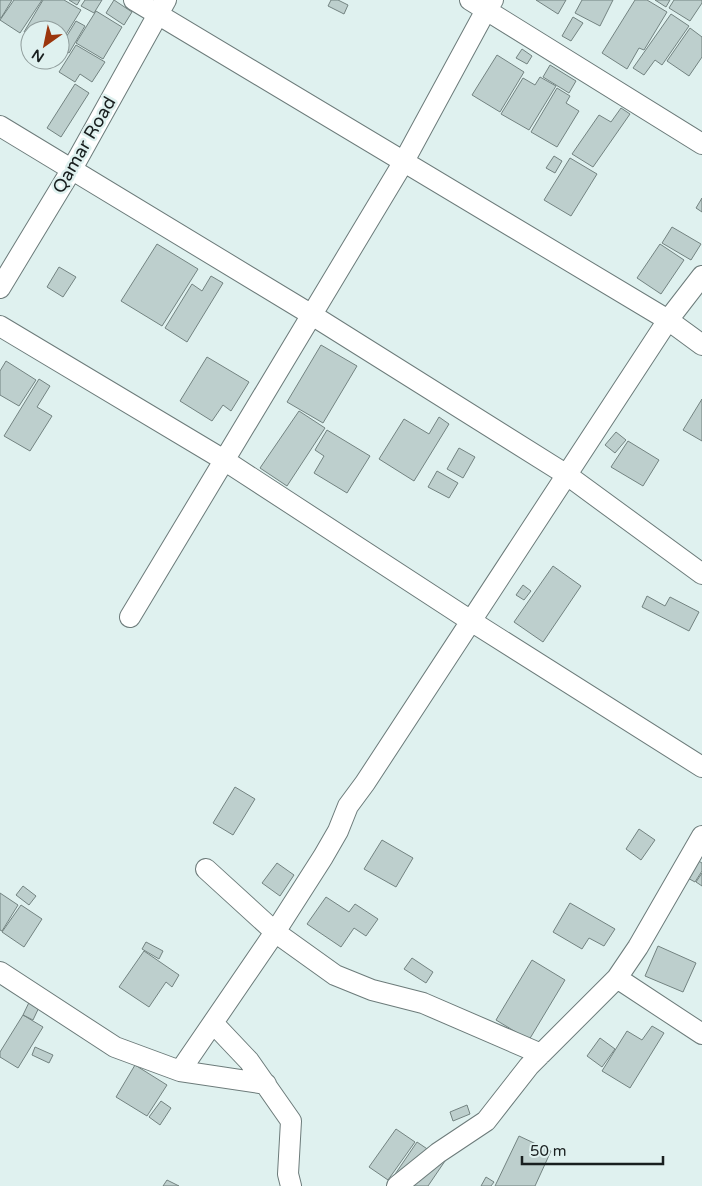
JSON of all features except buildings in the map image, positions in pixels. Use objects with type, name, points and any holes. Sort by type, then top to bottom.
[{"type":"street","points":[[134,0],[162,7],[403,163],[668,320],[702,346]]},
{"type":"street","points":[[130,616],[403,163],[483,3],[702,144]]},
{"type":"street","name":"Qamar Road","points":[[0,288],[72,169],[162,7]]},
{"type":"street","points":[[0,126],[312,315],[567,474],[702,574]]},
{"type":"street","points":[[180,1071],[275,932],[323,857],[338,831],[348,806],[366,783],[668,320],[702,276]]},
{"type":"street","points":[[0,326],[224,460],[702,767]]},
{"type":"street","points":[[397,1186],[438,1153],[486,1121],[530,1066],[617,978],[638,947],[702,836]]},
{"type":"street","points":[[206,870],[275,932],[334,975],[372,990],[424,1003],[541,1054]]},
{"type":"street","points":[[0,972],[116,1047],[180,1071],[266,1084]]},
{"type":"street","points":[[617,978],[702,1034]]},
{"type":"street","points":[[213,1023],[249,1061],[291,1121],[288,1174],[291,1186]]}]
